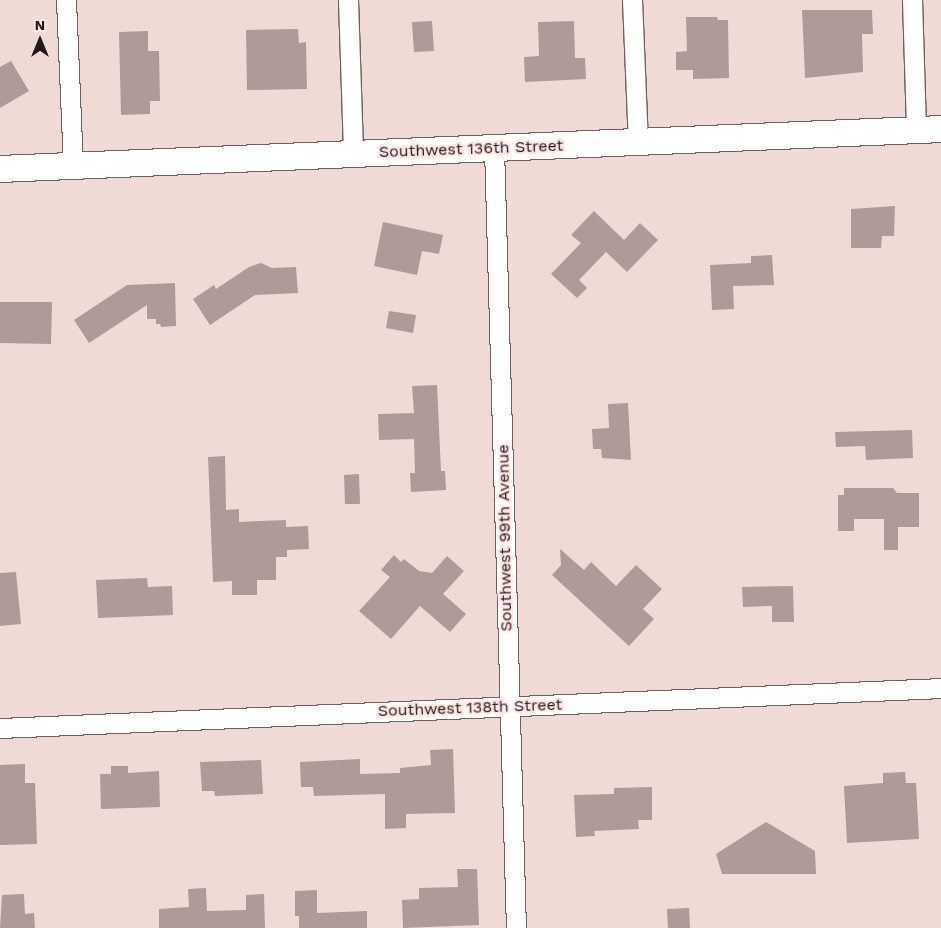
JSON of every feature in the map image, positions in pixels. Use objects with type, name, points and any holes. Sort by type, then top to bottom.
[{"type":"street","points":[[66,0],[73,165]]},
{"type":"street","points":[[348,0],[353,154]]},
{"type":"street","points":[[632,0],[638,143]]},
{"type":"street","points":[[912,0],[929,129]]},
{"type":"street","name":"Southwest 136th Street","points":[[0,169],[929,129]]},
{"type":"street","name":"Southwest 99th Avenue","points":[[494,148],[516,928]]},
{"type":"street","name":"Southwest 138th Street","points":[[0,728],[941,688]]},
{"type":"building","points":[[802,10],[872,10],[873,34],[862,34],[863,72],[805,78]]},
{"type":"building","points":[[686,17],[717,17],[718,20],[728,20],[729,78],[693,79],[693,70],[676,70],[676,52],[687,51]]},
{"type":"building","points":[[432,21],[434,51],[414,52],[412,22]]},
{"type":"building","points":[[574,21],[575,58],[585,58],[586,79],[525,82],[524,57],[539,56],[538,22]]},
{"type":"building","points":[[298,29],[299,43],[306,42],[307,89],[247,90],[246,30]]},
{"type":"building","points":[[148,31],[148,51],[159,51],[160,101],[150,101],[150,114],[121,115],[119,32]]},
{"type":"building","points":[[11,61],[29,91],[0,108],[0,67]]},
{"type":"building","points":[[895,206],[894,236],[882,236],[881,248],[851,248],[851,209]]},
{"type":"building","points":[[594,211],[624,240],[640,223],[658,240],[627,272],[606,252],[579,280],[587,288],[577,298],[551,274],[581,243],[571,235]]},
{"type":"building","points":[[383,222],[443,235],[439,254],[422,251],[417,275],[374,266]]},
{"type":"building","points":[[772,255],[774,285],[733,286],[734,309],[712,310],[710,265],[751,263],[751,256]]},
{"type":"building","points":[[261,263],[272,268],[296,267],[298,293],[255,295],[210,325],[193,299],[214,285],[216,289],[249,267]]},
{"type":"building","points":[[175,283],[176,326],[161,327],[160,324],[156,324],[156,319],[147,319],[147,305],[89,343],[74,320],[127,285]]},
{"type":"building","points":[[0,302],[52,302],[51,344],[0,343]]},
{"type":"building","points":[[389,311],[416,315],[413,333],[386,328]]},
{"type":"building","points":[[437,385],[441,471],[445,471],[446,490],[411,492],[410,473],[415,473],[414,439],[379,440],[378,414],[414,413],[412,386]]},
{"type":"building","points":[[628,403],[631,460],[602,458],[601,449],[593,449],[592,429],[609,428],[608,404]]},
{"type":"building","points":[[912,430],[913,458],[866,460],[865,446],[836,447],[835,432]]},
{"type":"building","points":[[225,456],[226,510],[239,509],[239,522],[286,520],[286,527],[308,526],[309,549],[287,550],[287,557],[276,557],[276,580],[257,580],[257,595],[232,595],[232,581],[213,582],[208,457]]},
{"type":"building","points":[[359,474],[360,504],[345,504],[344,475]]},
{"type":"building","points":[[844,488],[893,488],[897,493],[919,493],[919,527],[898,527],[898,550],[884,550],[884,519],[854,519],[854,531],[838,531],[838,495],[844,495]]},
{"type":"building","points":[[560,549],[584,570],[591,562],[616,586],[636,565],[662,589],[643,609],[654,619],[629,646],[552,575],[561,565]]},
{"type":"building","points":[[394,555],[401,562],[404,559],[419,571],[432,573],[447,556],[464,571],[443,594],[466,614],[450,632],[420,606],[391,639],[359,611],[390,577],[381,570]]},
{"type":"building","points":[[16,572],[21,624],[0,626],[0,573]]},
{"type":"building","points":[[147,578],[148,587],[172,586],[173,615],[98,618],[96,580]]},
{"type":"building","points":[[793,586],[794,622],[772,622],[772,606],[743,607],[742,587]]},
{"type":"building","points":[[453,749],[455,813],[406,814],[406,828],[385,829],[385,794],[314,796],[313,787],[301,787],[300,762],[360,759],[360,774],[400,773],[400,768],[431,765],[430,750]]},
{"type":"building","points":[[261,760],[263,794],[215,796],[214,791],[202,791],[200,762]]},
{"type":"building","points":[[25,764],[25,783],[35,783],[37,844],[0,845],[0,765]]},
{"type":"building","points":[[111,766],[128,766],[128,773],[159,771],[160,807],[101,809],[100,774],[111,774]]},
{"type":"building","points":[[905,772],[906,783],[916,783],[919,839],[847,843],[844,786],[883,783],[883,773]]},
{"type":"building","points":[[652,787],[652,820],[638,820],[639,829],[594,831],[595,836],[576,837],[574,795],[614,794],[614,788]]},
{"type":"building","points":[[766,822],[815,851],[816,874],[722,874],[716,854]]},
{"type":"building","points":[[457,869],[477,869],[479,925],[403,928],[402,900],[419,899],[419,888],[458,887]]},
{"type":"building","points":[[206,888],[207,911],[246,910],[246,895],[264,894],[265,928],[159,928],[159,909],[189,907],[188,889]]},
{"type":"building","points":[[317,890],[317,913],[367,911],[367,928],[299,928],[299,916],[295,916],[295,891]]},
{"type":"building","points":[[24,894],[25,914],[34,913],[35,928],[0,928],[2,895]]},
{"type":"building","points":[[689,908],[690,928],[668,928],[667,909]]}]
